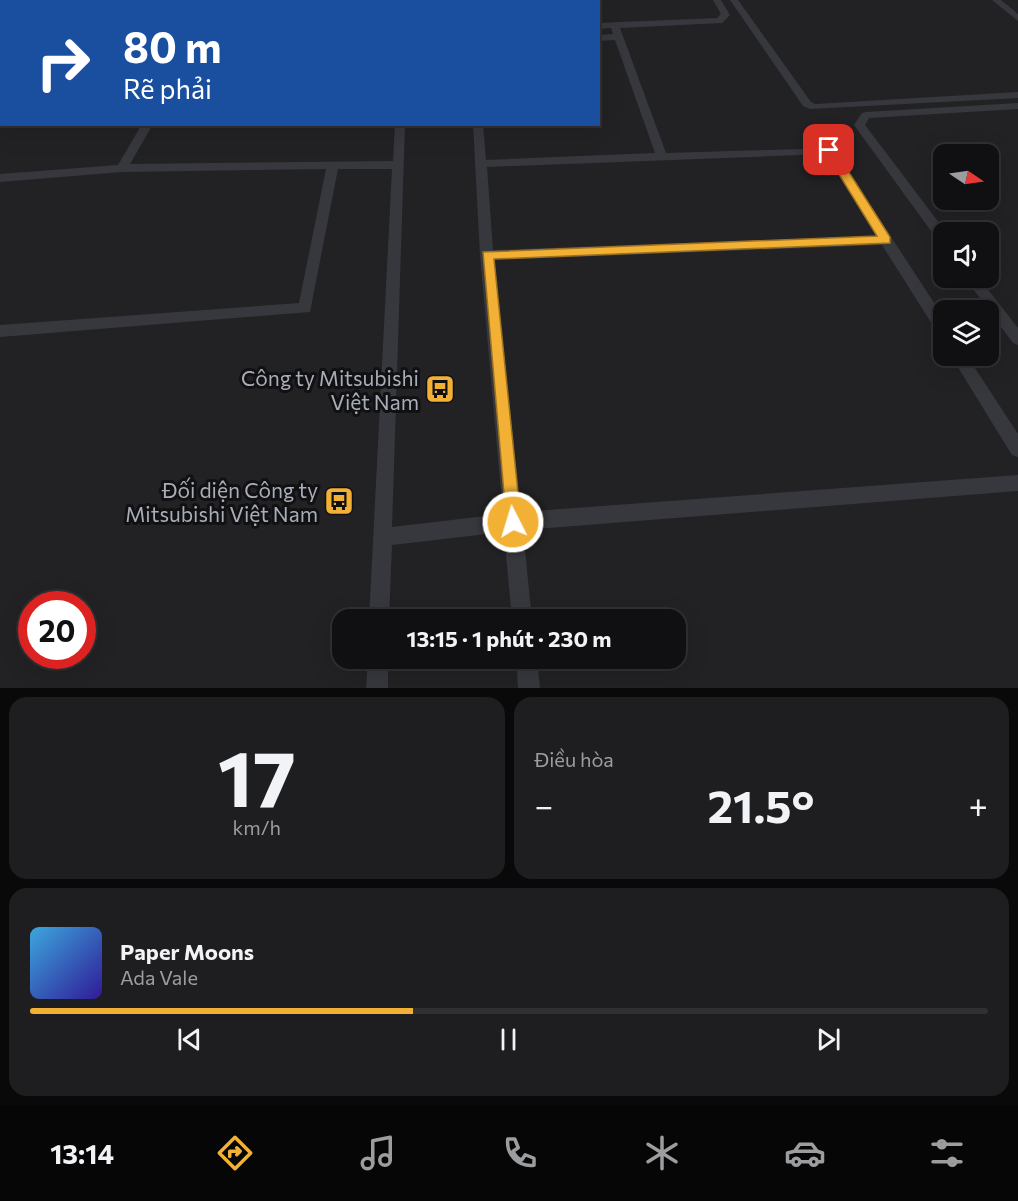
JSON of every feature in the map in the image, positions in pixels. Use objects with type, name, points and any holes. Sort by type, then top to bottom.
[{"type":"lane","points":[[600,26],[719,21],[726,15],[717,0]]},
{"type":"lane","points":[[734,0],[807,104],[814,106],[1018,95]]},
{"type":"lane","points":[[996,0],[1018,18]]},
{"type":"lane","points":[[614,25],[662,157]]},
{"type":"lane","points":[[600,38],[618,37]]},
{"type":"lane","points":[[933,224],[859,125],[866,115],[1018,106]]},
{"type":"lane","points":[[122,168],[147,126]]},
{"type":"lane","points":[[380,609],[400,126]]},
{"type":"lane","points":[[478,126],[487,255],[521,609]]},
{"type":"lane","points":[[481,164],[829,150],[933,314]]},
{"type":"lane","points":[[0,178],[122,168],[398,165]]},
{"type":"lane","points":[[0,331],[305,309],[333,166]]},
{"type":"lane","points":[[487,255],[886,240]]},
{"type":"lane","points":[[980,288],[1018,339]]},
{"type":"lane","points":[[965,366],[1018,449]]},
{"type":"lane","points":[[383,537],[513,522],[1018,483]]},
{"type":"lane","points":[[376,688],[377,669]]},
{"type":"lane","points":[[527,669],[529,688]]},
{"type":"shaded area","points":[[600,0],[1018,0],[1018,688],[0,688],[0,126],[600,126]]},
{"type":"place","name":"Công ty Mitsubishi Việt Nam","points":[[440,389]]},
{"type":"place","name":"Đối diện Công ty Mitsubishi Việt Nam","points":[[339,501]]},
{"type":"route","points":[[513,522],[487,255],[886,240],[829,150]]}]
